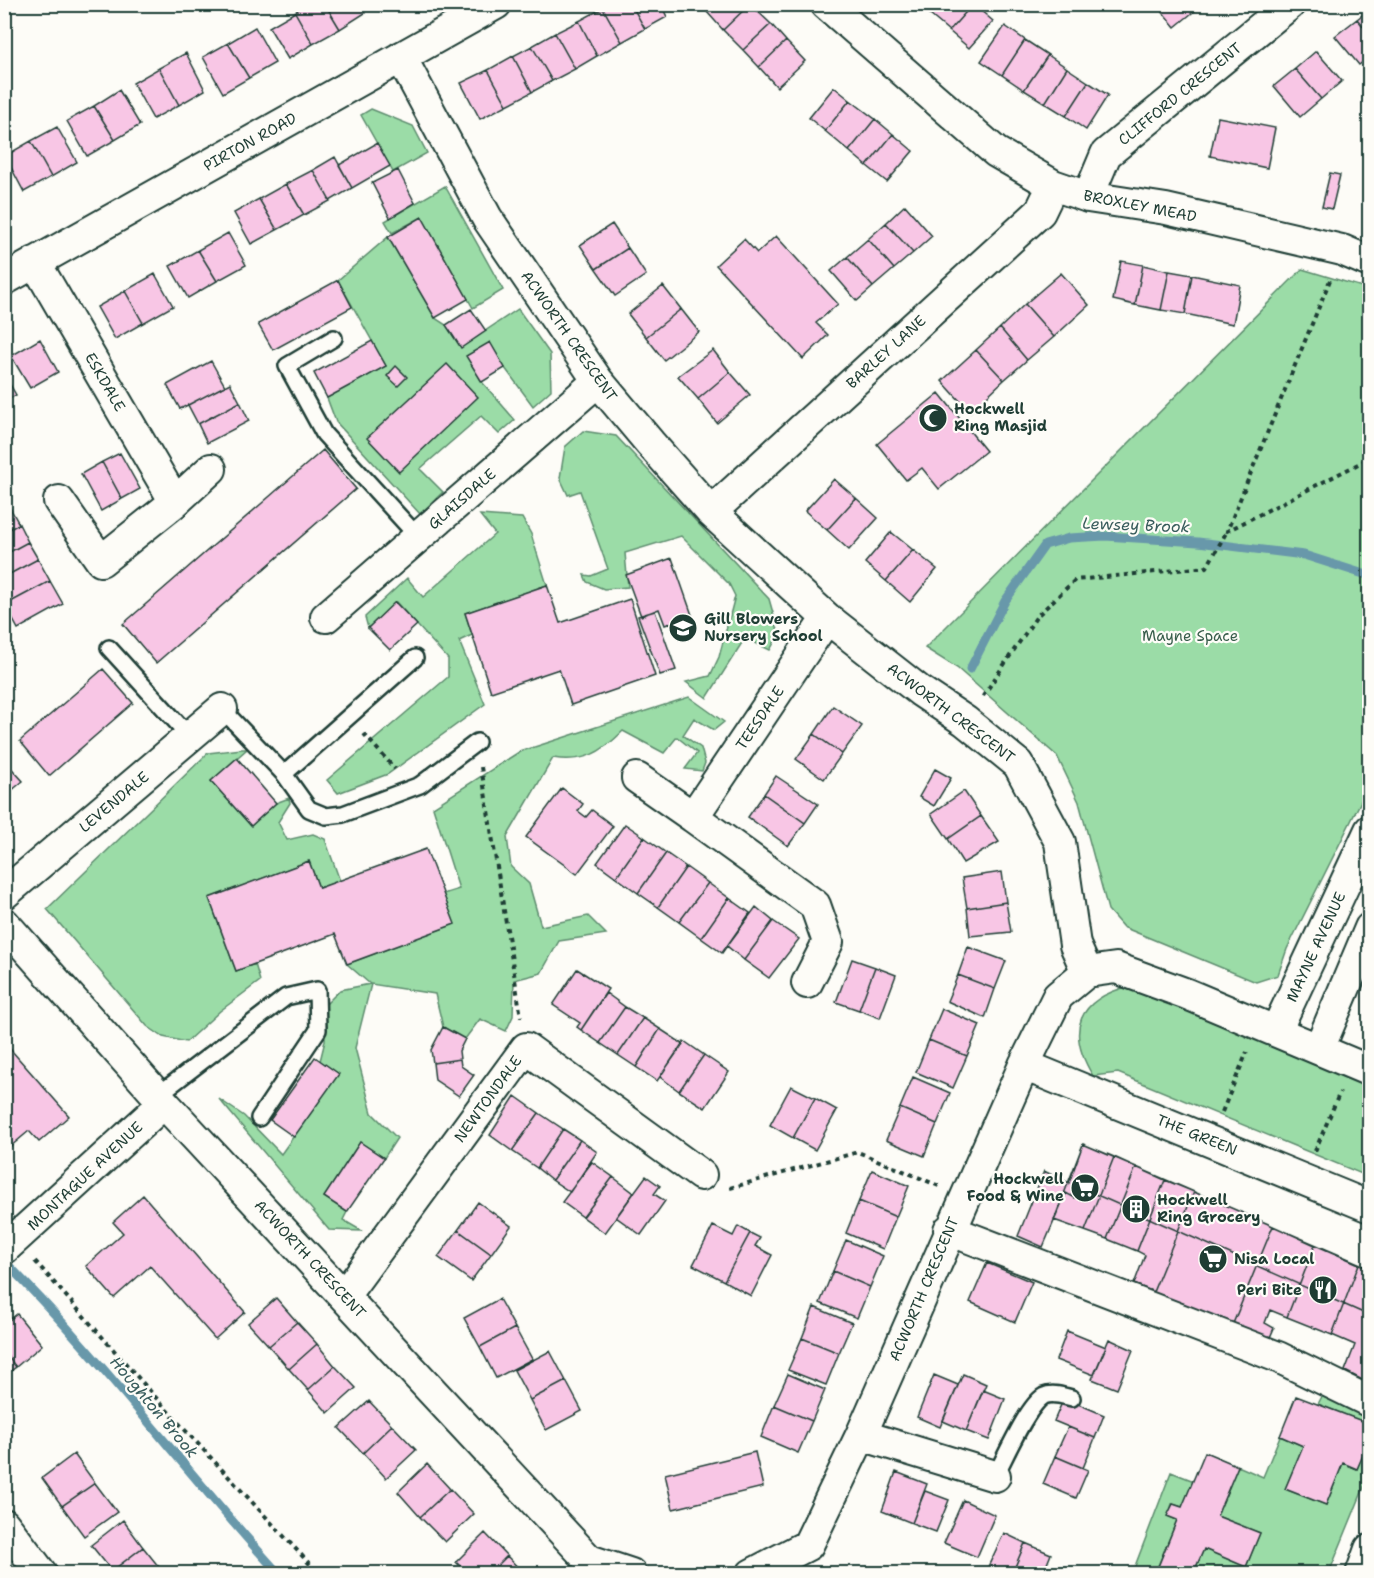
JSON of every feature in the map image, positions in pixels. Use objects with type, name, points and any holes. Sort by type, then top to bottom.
[{"type":"street","name":"PIRTON ROAD","points":[[4,280],[496,4]]},
{"type":"street","name":"BROXLEY MEAD","points":[[826,4],[996,152],[1053,185],[1088,197],[1166,209],[1342,250],[1370,262]]},
{"type":"street","name":"CLIFFORD CRESCENT","points":[[1088,197],[1106,154],[1290,4]]},
{"type":"street","name":"ACWORTH CRESCENT","points":[[401,57],[487,218],[598,381],[711,512],[827,618],[920,691],[965,721],[1018,764],[1060,842],[1075,945],[1087,972],[1058,996],[1024,1065],[949,1230],[861,1435],[808,1545],[752,1574]]},
{"type":"street","name":"BARLEY LANE","points":[[711,512],[1040,212],[1053,185]]},
{"type":"street","name":"ESKDALE","points":[[35,262],[175,502]]},
{"type":"street","name":"GLAISDALE","points":[[326,617],[598,381]]},
{"type":"street","points":[[59,501],[101,561],[175,502],[211,469]]},
{"type":"street","name":"TEESDALE","points":[[693,817],[827,618]]},
{"type":"street","name":"LEVENDALE","points":[[4,894],[222,709]]},
{"type":"street","points":[[637,778],[815,904],[828,942],[807,983]]},
{"type":"street","name":"MAYNE AVENUE","points":[[1263,1038],[1370,830]]},
{"type":"street","name":"ACWORTH CRESCENT","points":[[4,923],[161,1099],[589,1560],[631,1574]]},
{"type":"street","points":[[1319,1049],[1370,928]]},
{"type":"street","points":[[1087,972],[1116,968],[1263,1038],[1319,1049],[1357,1076]]},
{"type":"street","name":"NEWTONDALE","points":[[344,1296],[526,1048],[701,1175]]},
{"type":"street","name":"THE GREEN","points":[[1024,1065],[1370,1207]]},
{"type":"street","name":"MONTAGUE AVENUE","points":[[9,1245],[161,1099]]},
{"type":"street","points":[[949,1230],[1278,1357],[1370,1402]]},
{"type":"street","points":[[861,1435],[995,1476]]},
{"type":"street","points":[[4,1524],[42,1574]]},
{"type":"street","points":[[1361,1574],[1370,1549]]},
{"type":"lane","points":[[334,338],[287,366],[324,434],[418,537]]},
{"type":"lane","points":[[109,648],[190,737]]},
{"type":"lane","points":[[284,774],[415,658]]},
{"type":"lane","points":[[222,709],[284,774],[309,809],[326,816],[343,814],[420,784],[477,742]]},
{"type":"lane","points":[[161,1099],[286,997],[317,990],[318,1030],[259,1118]]},
{"type":"lane","points":[[995,1476],[1032,1408],[1044,1396],[1057,1394],[1072,1398]]},
{"type":"path","points":[[965,721],[1037,616],[1074,580],[1208,567],[1227,531],[1342,250]]},
{"type":"path","points":[[1227,531],[1370,458]]},
{"type":"path","points":[[349,716],[411,788]]},
{"type":"path","points":[[477,742],[526,1048]]},
{"type":"path","points":[[1211,1140],[1263,1038]]},
{"type":"path","points":[[1299,1178],[1357,1076]]},
{"type":"path","points":[[701,1175],[725,1189],[858,1152],[964,1197]]},
{"type":"path","points":[[9,1245],[319,1574]]},
{"type":"green space","points":[[371,109],[413,126],[427,153],[393,172],[361,115]]},
{"type":"green space","points":[[445,186],[503,290],[473,308],[422,217],[392,233],[385,221]]},
{"type":"green space","points":[[388,237],[435,318],[446,325],[461,347],[518,309],[550,354],[551,390],[533,406],[490,343],[467,356],[482,382],[515,420],[499,434],[481,416],[420,469],[443,492],[420,514],[336,422],[327,398],[386,366],[338,280]]},
{"type":"green space","name":"Mayne Space","points":[[1302,269],[1369,289],[1369,785],[1287,949],[1278,975],[1256,982],[1123,927],[1108,910],[1079,802],[1057,756],[957,668],[925,648]]},
{"type":"green space","points":[[583,431],[616,436],[769,599],[779,634],[770,650],[745,638],[707,698],[686,682],[710,676],[719,657],[735,596],[729,584],[681,536],[625,553],[628,587],[604,589],[587,582],[584,575],[591,576],[608,569],[580,491],[568,495],[560,478],[565,447]]},
{"type":"green space","points":[[480,515],[522,518],[531,534],[547,585],[465,613],[472,635],[459,641],[485,704],[388,774],[338,793],[327,780],[448,677],[448,659],[396,602],[368,628],[365,617],[407,578],[423,597],[495,534]]},
{"type":"green space","points":[[689,697],[724,722],[714,730],[694,718],[683,735],[701,748],[705,763],[702,771],[685,769],[697,753],[677,737],[664,753],[623,731],[591,755],[574,759],[553,758],[507,837],[511,867],[529,884],[541,926],[588,916],[606,934],[559,941],[541,973],[514,980],[513,1016],[506,1031],[480,1019],[465,1039],[443,1027],[435,994],[371,984],[355,1048],[372,1113],[397,1138],[384,1158],[360,1142],[324,1197],[347,1212],[343,1220],[362,1231],[329,1230],[219,1099],[244,1116],[281,1154],[338,1074],[320,1061],[325,1041],[325,1005],[340,990],[370,984],[347,964],[454,924],[443,894],[459,889],[433,807],[519,752]]},
{"type":"green space","points":[[247,749],[211,781],[251,826],[276,803],[289,798],[290,803],[278,822],[287,840],[313,834],[325,839],[340,881],[319,888],[309,861],[209,898],[236,971],[255,964],[260,981],[220,1011],[186,1042],[163,1037],[147,1026],[47,909],[208,753]]},
{"type":"green space","points":[[1130,986],[1369,1080],[1369,1177],[1118,1073],[1093,1076],[1084,1059],[1080,1044],[1081,1019],[1098,999]]},
{"type":"green space","points":[[1325,1391],[1369,1411],[1369,1424],[1318,1404]]},
{"type":"green space","points":[[1280,1436],[1303,1446],[1285,1489],[1326,1505],[1343,1463],[1357,1469],[1369,1439],[1369,1475],[1329,1573],[1193,1574],[1204,1549],[1246,1567],[1260,1533],[1217,1516],[1238,1466],[1263,1477]]},
{"type":"green space","points":[[1171,1472],[1194,1481],[1182,1507],[1172,1504],[1168,1516],[1177,1520],[1155,1573],[1132,1574]]},
{"type":"building","points":[[306,4],[325,4],[340,29],[313,44],[295,12]]},
{"type":"building","points":[[325,4],[360,4],[365,13],[340,29]]},
{"type":"building","points":[[610,4],[631,4],[645,29],[622,42],[603,8]]},
{"type":"building","points":[[631,4],[661,4],[667,17],[645,29]]},
{"type":"building","points":[[715,4],[750,4],[723,30],[707,12]]},
{"type":"building","points":[[750,4],[771,24],[743,50],[723,30]]},
{"type":"building","points":[[918,4],[939,4],[930,15]]},
{"type":"building","points":[[939,4],[973,4],[949,31],[930,15]]},
{"type":"building","points":[[973,4],[993,21],[969,48],[949,31]]},
{"type":"building","points":[[1156,4],[1193,4],[1197,9],[1175,27]]},
{"type":"building","points":[[603,8],[622,42],[597,56],[579,21]]},
{"type":"building","points":[[1370,9],[1370,34],[1357,19]]},
{"type":"building","points":[[295,12],[313,44],[288,59],[269,27]]},
{"type":"building","points":[[1357,19],[1370,34],[1370,56],[1359,65],[1335,36]]},
{"type":"building","points":[[579,21],[597,56],[575,69],[555,33]]},
{"type":"building","points":[[771,24],[786,41],[759,67],[743,50]]},
{"type":"building","points":[[1005,26],[1025,40],[1002,75],[981,61]]},
{"type":"building","points":[[255,27],[275,63],[249,78],[228,43]]},
{"type":"building","points":[[555,33],[575,69],[552,81],[532,46]]},
{"type":"building","points":[[1025,40],[1048,55],[1024,90],[1002,75]]},
{"type":"building","points":[[786,41],[805,61],[777,87],[759,67]]},
{"type":"building","points":[[228,43],[249,78],[223,93],[203,57]]},
{"type":"building","points":[[532,46],[552,81],[532,92],[513,56]]},
{"type":"building","points":[[1316,51],[1342,81],[1321,99],[1295,69]]},
{"type":"building","points":[[186,53],[205,90],[179,105],[159,68]]},
{"type":"building","points":[[1048,55],[1067,68],[1045,103],[1024,90]]},
{"type":"building","points":[[513,56],[532,92],[507,105],[488,70]]},
{"type":"building","points":[[159,68],[179,105],[153,119],[133,83]]},
{"type":"building","points":[[1067,68],[1088,82],[1066,116],[1045,103]]},
{"type":"building","points":[[1295,69],[1321,99],[1300,117],[1274,86]]},
{"type":"building","points":[[488,70],[507,105],[480,119],[461,83]]},
{"type":"building","points":[[1088,82],[1108,95],[1086,130],[1066,116]]},
{"type":"building","points":[[834,87],[850,100],[825,131],[809,118]]},
{"type":"building","points":[[119,90],[140,125],[115,140],[94,106]]},
{"type":"building","points":[[850,100],[875,119],[849,151],[825,131]]},
{"type":"building","points":[[94,106],[115,140],[87,156],[67,121]]},
{"type":"building","points":[[1218,117],[1275,128],[1267,168],[1210,156]]},
{"type":"building","points":[[875,119],[893,134],[867,166],[849,151]]},
{"type":"building","points":[[57,127],[77,162],[51,177],[31,141]]},
{"type":"building","points":[[893,134],[913,151],[887,182],[867,166]]},
{"type":"building","points":[[31,141],[51,177],[24,192],[5,156]]},
{"type":"building","points":[[377,143],[390,166],[352,188],[339,165]]},
{"type":"building","points":[[335,157],[352,188],[330,201],[313,170]]},
{"type":"building","points":[[313,170],[330,201],[304,215],[286,184]]},
{"type":"building","points":[[398,170],[415,203],[390,218],[372,183]]},
{"type":"building","points":[[1330,173],[1340,175],[1332,209],[1322,207]]},
{"type":"building","points":[[286,184],[304,215],[277,230],[259,199]]},
{"type":"building","points":[[259,199],[277,230],[251,244],[234,213]]},
{"type":"building","points":[[905,205],[932,236],[913,253],[886,223]]},
{"type":"building","points":[[422,217],[468,299],[435,318],[388,237]]},
{"type":"building","points":[[886,223],[913,253],[894,269],[868,239]]},
{"type":"building","points":[[612,224],[628,248],[596,269],[580,245]]},
{"type":"building","points":[[228,233],[246,265],[217,281],[198,250]]},
{"type":"building","points":[[776,236],[838,304],[816,323],[828,335],[803,359],[716,265],[744,239],[757,253]]},
{"type":"building","points":[[868,239],[894,269],[873,287],[847,257]]},
{"type":"building","points":[[628,248],[646,275],[615,296],[596,269]]},
{"type":"building","points":[[198,250],[217,281],[188,298],[170,266]]},
{"type":"building","points":[[847,257],[873,287],[857,301],[831,271]]},
{"type":"building","points":[[1121,261],[1143,265],[1135,305],[1113,300]]},
{"type":"building","points":[[1143,265],[1169,271],[1161,310],[1135,305]]},
{"type":"building","points":[[1169,271],[1192,275],[1185,314],[1161,310]]},
{"type":"building","points":[[1061,273],[1089,305],[1054,337],[1025,304]]},
{"type":"building","points":[[155,274],[173,306],[143,323],[125,291]]},
{"type":"building","points":[[1192,275],[1240,285],[1233,324],[1185,314]]},
{"type":"building","points":[[338,280],[352,307],[273,350],[258,324]]},
{"type":"building","points":[[663,286],[681,309],[646,337],[628,314]]},
{"type":"building","points":[[125,291],[143,323],[115,339],[97,307]]},
{"type":"building","points":[[1025,304],[1054,337],[1027,360],[1000,328]]},
{"type":"building","points":[[471,309],[486,331],[461,348],[446,325]]},
{"type":"building","points":[[681,309],[699,332],[664,360],[646,337]]},
{"type":"building","points":[[1000,328],[1027,360],[1004,380],[976,350]]},
{"type":"building","points":[[40,339],[58,372],[30,388],[11,356]]},
{"type":"building","points":[[372,341],[386,366],[327,398],[314,373]]},
{"type":"building","points":[[490,342],[505,368],[482,382],[466,356]]},
{"type":"building","points":[[713,350],[730,372],[698,399],[678,376]]},
{"type":"building","points":[[976,350],[1004,380],[970,412],[942,381]]},
{"type":"building","points":[[211,361],[225,386],[180,409],[167,385]]},
{"type":"building","points":[[447,364],[478,397],[399,472],[367,438]]},
{"type":"building","points":[[396,366],[407,377],[398,386],[387,376]]},
{"type":"building","points":[[730,372],[750,395],[717,423],[698,399]]},
{"type":"building","points":[[4,374],[16,395],[4,402]]},
{"type":"building","points":[[230,383],[240,402],[198,424],[188,405]]},
{"type":"building","name":"Hockwell Ring Masjid","points":[[939,393],[986,451],[939,489],[922,468],[906,480],[877,444]]},
{"type":"building","points":[[240,402],[249,421],[207,443],[198,424]]},
{"type":"building","points":[[323,450],[356,489],[156,663],[123,624]]},
{"type":"building","points":[[120,453],[140,489],[122,499],[102,462]]},
{"type":"building","points":[[102,462],[122,499],[101,511],[81,474]]},
{"type":"building","points":[[834,479],[856,498],[827,530],[805,511]]},
{"type":"building","points":[[856,498],[878,518],[849,550],[827,530]]},
{"type":"building","points":[[9,506],[19,524],[4,532],[4,509]]},
{"type":"building","points":[[19,524],[28,542],[4,555],[4,532]]},
{"type":"building","points":[[891,532],[913,550],[886,581],[865,563]]},
{"type":"building","points":[[28,542],[38,559],[4,577],[4,555]]},
{"type":"building","points":[[913,550],[937,569],[910,602],[886,581]]},
{"type":"building","points":[[672,558],[692,615],[665,625],[659,609],[641,616],[626,575]]},
{"type":"building","points":[[38,559],[50,581],[5,605],[4,577]]},
{"type":"building","points":[[50,581],[63,604],[18,629],[5,605]]},
{"type":"building","points":[[547,585],[560,623],[630,599],[655,676],[571,705],[559,669],[491,692],[465,613]]},
{"type":"building","points":[[395,602],[417,625],[390,650],[368,628]]},
{"type":"building","points":[[655,611],[676,670],[660,675],[638,616]]},
{"type":"building","points":[[103,669],[133,703],[49,776],[20,741]]},
{"type":"building","points":[[833,706],[862,726],[842,754],[814,734]]},
{"type":"building","points":[[814,734],[842,754],[824,779],[796,759]]},
{"type":"building","points":[[237,758],[276,803],[251,826],[211,781]]},
{"type":"building","points":[[4,760],[23,781],[4,797]]},
{"type":"building","points":[[935,769],[951,778],[934,806],[919,797]]},
{"type":"building","points":[[776,776],[818,804],[805,823],[764,794]]},
{"type":"building","points":[[562,788],[583,804],[578,811],[586,817],[592,810],[613,826],[577,874],[526,837]]},
{"type":"building","points":[[964,791],[981,816],[948,839],[931,814]]},
{"type":"building","points":[[764,794],[805,823],[788,846],[748,817]]},
{"type":"building","points":[[981,816],[999,842],[963,863],[948,839]]},
{"type":"building","points":[[625,824],[644,837],[616,877],[597,863]]},
{"type":"building","points":[[644,837],[666,853],[638,893],[616,877]]},
{"type":"building","points":[[426,849],[455,924],[347,964],[335,934],[236,971],[209,898],[309,861],[319,888]]},
{"type":"building","points":[[666,853],[686,867],[658,907],[638,893]]},
{"type":"building","points":[[686,867],[708,883],[679,922],[658,907]]},
{"type":"building","points":[[1002,872],[1006,902],[967,908],[962,878]]},
{"type":"building","points":[[708,883],[729,898],[701,938],[679,922]]},
{"type":"building","points":[[729,898],[750,913],[722,953],[701,938]]},
{"type":"building","points":[[1006,902],[1011,932],[970,936],[967,908]]},
{"type":"building","points":[[756,907],[773,921],[744,960],[727,946]]},
{"type":"building","points":[[773,921],[799,939],[769,978],[744,960]]},
{"type":"building","points":[[968,947],[1006,961],[995,989],[958,975]]},
{"type":"building","points":[[852,959],[875,967],[859,1010],[836,1002]]},
{"type":"building","points":[[875,967],[896,975],[880,1018],[859,1010]]},
{"type":"building","points":[[577,969],[608,989],[581,1030],[577,1027],[580,1023],[553,1005]]},
{"type":"building","points":[[958,975],[995,989],[985,1018],[947,1001]]},
{"type":"building","points":[[606,993],[625,1007],[600,1043],[581,1030]]},
{"type":"building","points":[[625,1007],[643,1018],[618,1055],[600,1043]]},
{"type":"building","points":[[942,1009],[980,1025],[967,1056],[929,1040]]},
{"type":"building","points":[[643,1018],[660,1029],[636,1067],[618,1055]]},
{"type":"building","points":[[443,1027],[465,1039],[459,1051],[460,1059],[433,1063],[431,1050]]},
{"type":"building","points":[[660,1029],[683,1044],[657,1081],[636,1067]]},
{"type":"building","points":[[929,1040],[967,1056],[953,1088],[916,1072]]},
{"type":"building","points":[[684,1041],[704,1055],[679,1091],[660,1077]]},
{"type":"building","points":[[4,1042],[69,1116],[39,1142],[29,1131],[4,1152]]},
{"type":"building","points":[[704,1055],[729,1072],[705,1108],[679,1091]]},
{"type":"building","points":[[315,1057],[339,1074],[294,1137],[270,1120]]},
{"type":"building","points":[[460,1059],[461,1066],[474,1075],[459,1096],[435,1080],[433,1063]]},
{"type":"building","points":[[913,1077],[950,1093],[937,1124],[900,1108]]},
{"type":"building","points":[[791,1086],[815,1098],[793,1138],[770,1125]]},
{"type":"building","points":[[515,1096],[539,1113],[512,1151],[490,1135]]},
{"type":"building","points":[[815,1098],[837,1110],[815,1150],[793,1138]]},
{"type":"building","points":[[900,1108],[937,1124],[924,1156],[886,1140]]},
{"type":"building","points":[[539,1113],[563,1129],[537,1168],[512,1151]]},
{"type":"building","points":[[563,1129],[580,1140],[552,1180],[537,1168]]},
{"type":"building","points":[[580,1140],[597,1152],[570,1192],[552,1180]]},
{"type":"building","points":[[360,1142],[384,1158],[347,1212],[324,1197]]},
{"type":"building","points":[[1083,1144],[1370,1268],[1368,1315],[1079,1187],[1075,1198],[1066,1193],[1043,1247],[1018,1236],[1044,1171],[1069,1183]]},
{"type":"building","name":"Hockwell Food & Wine","points":[[1083,1144],[1114,1157],[1085,1231],[1054,1220]]},
{"type":"building","points":[[1114,1157],[1136,1167],[1107,1239],[1085,1231]]},
{"type":"building","points":[[592,1162],[613,1177],[583,1217],[562,1202]]},
{"type":"building","name":"Hockwell Ring Grocery","points":[[1136,1167],[1165,1180],[1137,1251],[1107,1239]]},
{"type":"building","points":[[872,1170],[909,1186],[896,1217],[859,1201]]},
{"type":"building","points":[[646,1176],[660,1186],[654,1194],[665,1201],[641,1235],[616,1217]]},
{"type":"building","points":[[613,1177],[634,1193],[605,1233],[583,1217]]},
{"type":"building","points":[[1165,1180],[1194,1192],[1153,1292],[1134,1284],[1145,1255],[1137,1251]]},
{"type":"building","name":"Nisa Local","points":[[1194,1192],[1273,1226],[1232,1326],[1153,1292]]},
{"type":"building","points":[[143,1195],[245,1312],[215,1339],[150,1266],[114,1298],[86,1266],[123,1233],[113,1222]]},
{"type":"building","points":[[859,1201],[896,1217],[883,1249],[846,1233]]},
{"type":"building","points":[[478,1202],[511,1226],[491,1254],[458,1230]]},
{"type":"building","points":[[713,1226],[733,1236],[738,1226],[750,1233],[724,1281],[693,1265]]},
{"type":"building","points":[[1273,1226],[1315,1245],[1287,1317],[1270,1310],[1265,1323],[1274,1328],[1268,1342],[1232,1326]]},
{"type":"building","points":[[458,1230],[491,1254],[471,1281],[438,1257]]},
{"type":"building","points":[[750,1233],[760,1238],[755,1246],[772,1255],[751,1296],[724,1281]]},
{"type":"building","points":[[846,1240],[883,1256],[870,1287],[833,1271]]},
{"type":"building","name":"Peri Bite","points":[[1315,1245],[1359,1264],[1332,1335],[1287,1317]]},
{"type":"building","points":[[987,1263],[1032,1282],[1015,1322],[970,1302]]},
{"type":"building","points":[[1359,1264],[1370,1268],[1370,1384],[1345,1371],[1355,1345],[1332,1335]]},
{"type":"building","points":[[833,1271],[870,1287],[857,1318],[820,1303]]},
{"type":"building","points":[[276,1298],[297,1322],[269,1346],[248,1323]]},
{"type":"building","points":[[499,1299],[515,1328],[480,1347],[464,1318]]},
{"type":"building","points":[[814,1307],[852,1323],[839,1353],[802,1338]]},
{"type":"building","points":[[17,1314],[42,1345],[16,1367],[4,1352],[4,1324]]},
{"type":"building","points":[[297,1322],[317,1344],[289,1369],[269,1346]]},
{"type":"building","points":[[515,1328],[532,1359],[496,1378],[480,1347]]},
{"type":"building","points":[[1067,1331],[1106,1347],[1094,1375],[1056,1360]]},
{"type":"building","points":[[802,1338],[839,1353],[826,1385],[788,1370]]},
{"type":"building","points":[[1109,1339],[1133,1350],[1117,1389],[1092,1379]]},
{"type":"building","points":[[317,1344],[335,1366],[308,1390],[289,1369]]},
{"type":"building","points":[[550,1351],[566,1381],[530,1400],[514,1370]]},
{"type":"building","points":[[4,1352],[16,1367],[4,1376]]},
{"type":"building","points":[[335,1366],[356,1388],[328,1413],[308,1390]]},
{"type":"building","points":[[788,1374],[825,1390],[812,1421],[774,1405]]},
{"type":"building","points":[[963,1374],[986,1384],[966,1431],[943,1421]]},
{"type":"building","points":[[934,1375],[958,1385],[940,1427],[917,1417]]},
{"type":"building","points":[[566,1381],[582,1411],[546,1430],[530,1400]]},
{"type":"building","points":[[983,1390],[1005,1399],[989,1440],[966,1431]]},
{"type":"building","points":[[1296,1396],[1370,1424],[1370,1439],[1357,1469],[1343,1463],[1326,1505],[1285,1489],[1303,1446],[1280,1436]]},
{"type":"building","points":[[1064,1398],[1104,1415],[1095,1438],[1054,1421]]},
{"type":"building","points":[[369,1401],[392,1425],[363,1453],[339,1428]]},
{"type":"building","points":[[774,1405],[812,1421],[798,1453],[761,1437]]},
{"type":"building","points":[[392,1425],[416,1450],[386,1478],[363,1453]]},
{"type":"building","points":[[1068,1427],[1095,1438],[1083,1468],[1055,1456]]},
{"type":"building","points":[[755,1452],[763,1487],[673,1509],[665,1474]]},
{"type":"building","points":[[1205,1452],[1238,1466],[1217,1516],[1260,1533],[1246,1567],[1204,1549],[1193,1574],[1155,1574],[1177,1520],[1167,1516],[1173,1504],[1182,1507]]},
{"type":"building","points":[[74,1454],[95,1483],[62,1506],[42,1478]]},
{"type":"building","points":[[1055,1456],[1088,1470],[1076,1498],[1043,1484]]},
{"type":"building","points":[[427,1464],[450,1489],[420,1517],[398,1492]]},
{"type":"building","points":[[896,1472],[927,1484],[912,1523],[882,1511]]},
{"type":"building","points":[[95,1483],[117,1512],[84,1536],[62,1506]]},
{"type":"building","points":[[450,1489],[474,1514],[445,1542],[420,1517]]},
{"type":"building","points":[[925,1491],[949,1500],[936,1532],[912,1523]]},
{"type":"building","points":[[963,1500],[995,1515],[977,1557],[944,1543]]},
{"type":"building","points":[[123,1520],[143,1547],[112,1571],[91,1545]]},
{"type":"building","points":[[485,1533],[507,1556],[489,1574],[468,1574],[456,1562]]},
{"type":"building","points":[[1004,1533],[1025,1543],[1012,1574],[997,1574],[987,1569]]},
{"type":"building","points":[[1025,1543],[1051,1554],[1043,1574],[1012,1574]]},
{"type":"building","points":[[143,1547],[163,1572],[113,1574],[112,1571]]},
{"type":"building","points":[[507,1556],[524,1574],[489,1574]]},
{"type":"waterway","name":"Lewsey Brook","points":[[970,669],[1005,601],[1045,545],[1069,538],[1105,536],[1198,542],[1304,555],[1370,576]]},
{"type":"waterway","name":"Houghton Brook","points":[[4,1261],[75,1337],[279,1574]]},
{"type":"place","name":"Hockwell Ring Masjid","points":[[933,418]]},
{"type":"place","name":"Gill Blowers Nursery School","points":[[683,628]]},
{"type":"place","name":"Hockwell Food & Wine","points":[[1085,1188]]},
{"type":"place","name":"Hockwell Ring Grocery","points":[[1136,1209]]},
{"type":"place","name":"Nisa Local","points":[[1213,1259]]},
{"type":"place","name":"Peri Bite","points":[[1323,1290]]}]
